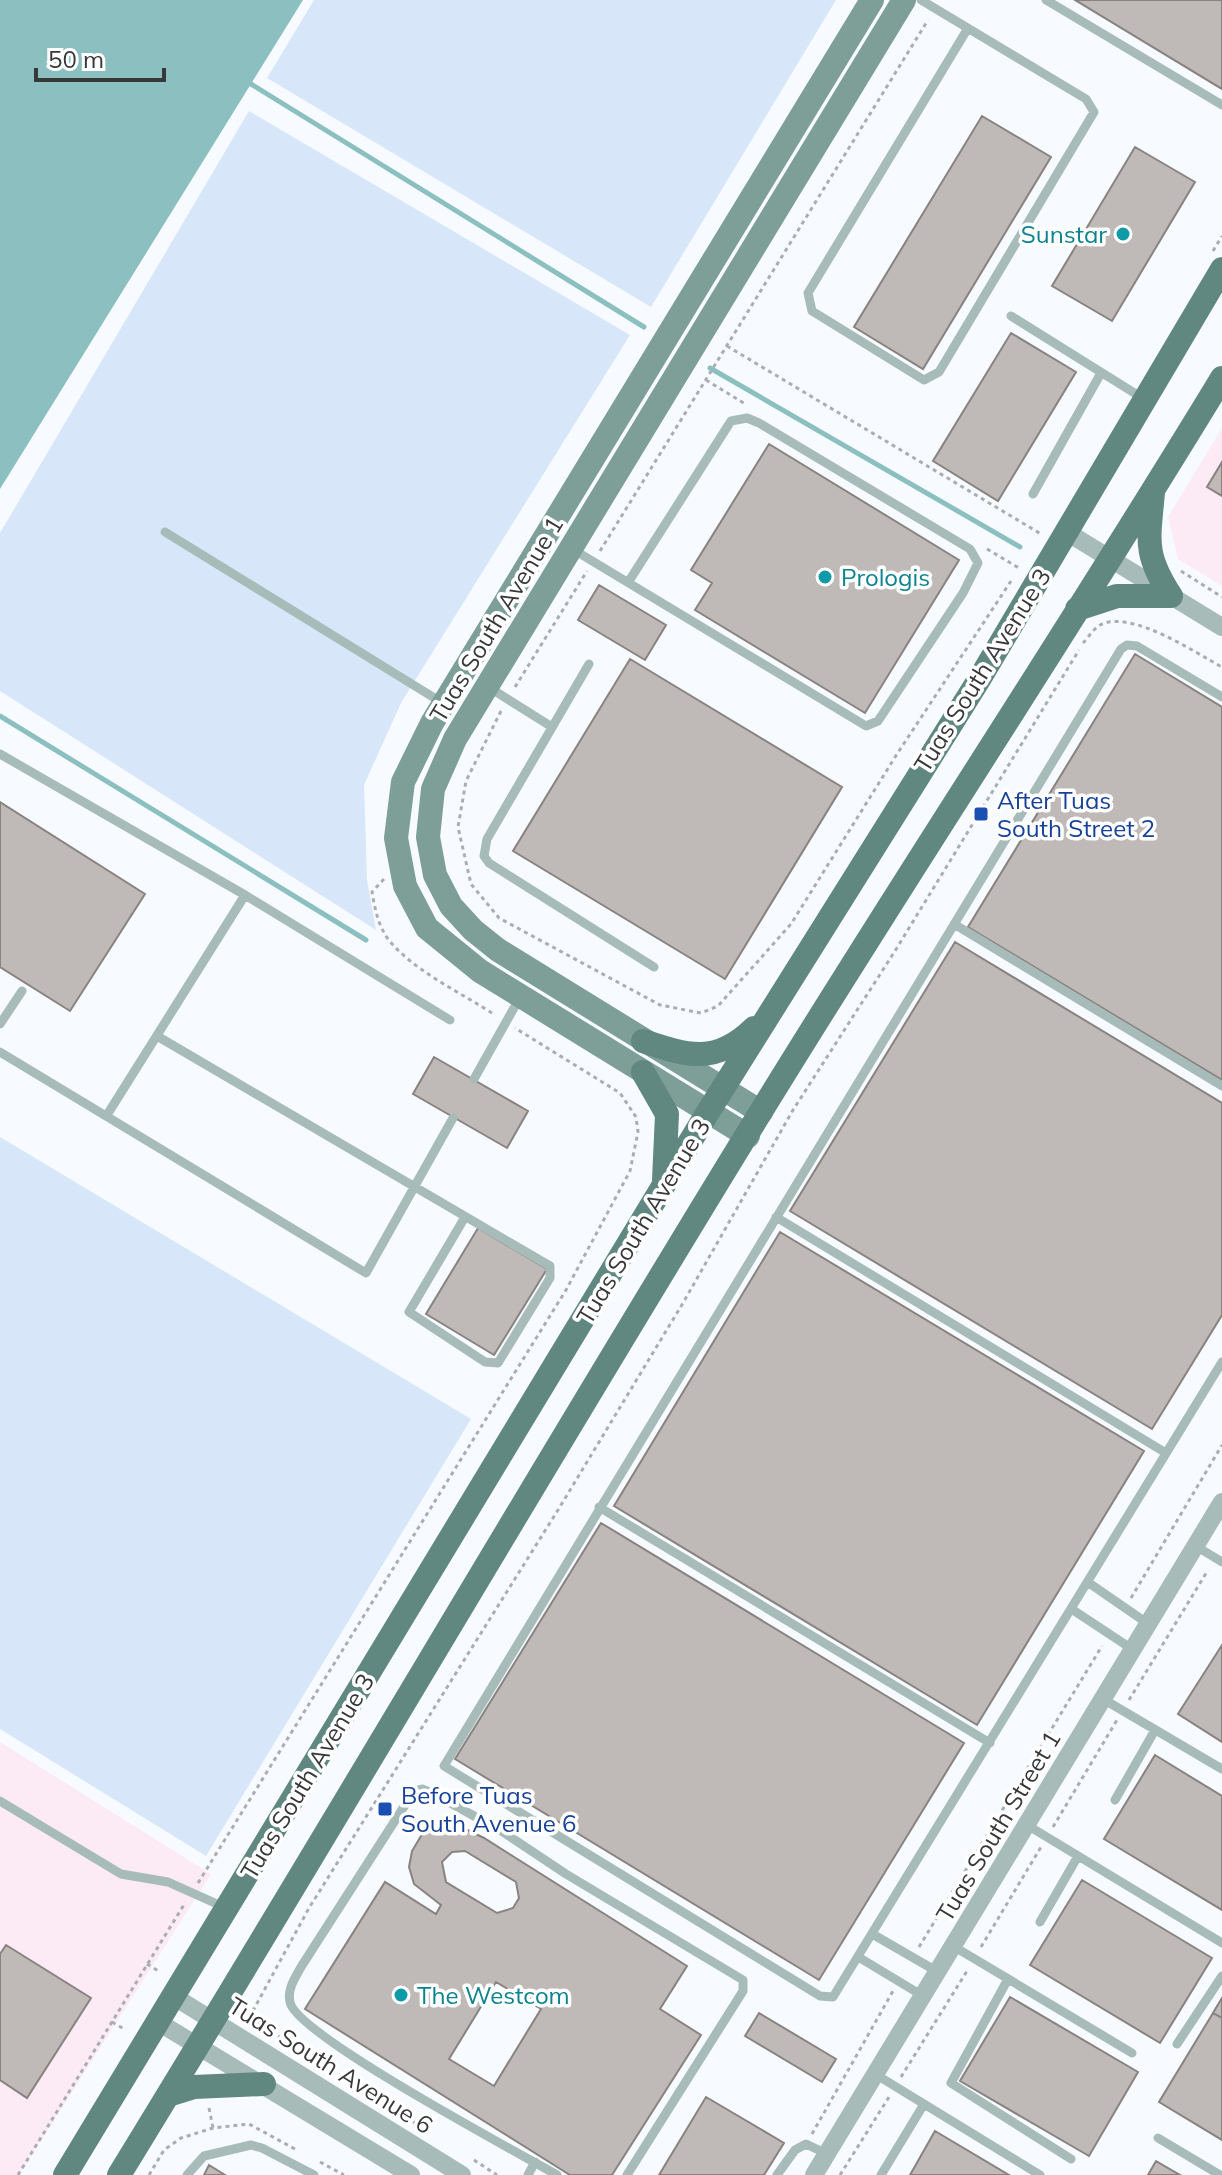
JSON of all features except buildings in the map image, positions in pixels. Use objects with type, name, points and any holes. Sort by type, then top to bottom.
[{"type":"main road","name":"Tuas South Avenue 1","points":[[748,1136],[480,971],[427,928],[405,886],[396,838],[403,782],[444,704],[872,0]]},
{"type":"main road","name":"Tuas South Avenue 1","points":[[761,1112],[544,980],[473,930],[451,906],[435,875],[428,837],[433,789],[455,739],[904,0]]},
{"type":"main road","name":"Tuas South Avenue 3","points":[[65,2175],[708,1112],[980,678],[1056,528],[1144,399],[1222,269]]},
{"type":"main road","name":"Tuas South Avenue 3","points":[[119,2175],[761,1112],[1222,378]]},
{"type":"main road","points":[[1153,489],[1151,563],[1171,596]]},
{"type":"main road","points":[[1077,609],[1122,595],[1171,596]]},
{"type":"main road","points":[[643,1041],[687,1056],[716,1053],[747,1035],[770,1013]]},
{"type":"main road","points":[[643,1072],[667,1114],[663,1190]]},
{"type":"main road","points":[[168,2095],[194,2087],[264,2084]]},
{"type":"street","points":[[1056,528],[1222,627]]},
{"type":"street","name":"Tuas South Street 1","points":[[814,2175],[1222,1502]]},
{"type":"street","name":"Tuas South Avenue 6","points":[[173,1996],[467,2167]]},
{"type":"street","points":[[158,2022],[411,2175]]},
{"type":"lane","points":[[921,0],[968,28],[1086,99],[1094,112],[939,372],[924,380],[812,311],[808,293],[968,28]]},
{"type":"lane","points":[[1046,0],[1222,105]]},
{"type":"lane","points":[[1011,316],[1144,399]]},
{"type":"lane","points":[[1033,494],[1101,373]]},
{"type":"lane","points":[[571,548],[859,724],[872,726],[978,568],[976,555],[817,455],[747,418],[731,421],[629,581]]},
{"type":"lane","points":[[165,532],[444,704]]},
{"type":"lane","points":[[1222,697],[1137,646],[1123,647],[444,1766],[820,1996],[838,1995],[1222,1362]]},
{"type":"lane","points":[[589,664],[487,839],[484,856],[489,863],[654,967]]},
{"type":"lane","points":[[487,686],[552,727]]},
{"type":"lane","points":[[0,754],[245,895],[450,1020]]},
{"type":"lane","points":[[107,1115],[245,895]]},
{"type":"lane","points":[[954,924],[1222,1086]]},
{"type":"lane","points":[[0,1024],[22,991]]},
{"type":"lane","points":[[474,1079],[520,996]]},
{"type":"lane","points":[[157,1036],[465,1217],[551,1270],[550,1278],[498,1363],[485,1362],[409,1312],[465,1217]]},
{"type":"lane","points":[[0,1052],[366,1273],[453,1118]]},
{"type":"lane","points":[[776,1217],[1166,1453]]},
{"type":"lane","points":[[599,1507],[990,1743]]},
{"type":"lane","points":[[1194,1545],[1219,1560]]},
{"type":"lane","points":[[1089,1583],[1147,1623]]},
{"type":"lane","points":[[1073,1610],[1132,1649]]},
{"type":"lane","points":[[1103,1699],[1222,1769]]},
{"type":"lane","points":[[1115,1800],[1155,1730]]},
{"type":"lane","points":[[557,2175],[340,2049],[299,2019],[290,2003],[290,1988],[301,1967],[414,1791],[422,1789],[436,1795],[503,1832],[566,1874],[743,1980],[743,1991],[627,2175]]},
{"type":"lane","points":[[0,1801],[121,1874],[168,1882],[226,1908]]},
{"type":"lane","points":[[1027,1825],[1222,1943]]},
{"type":"lane","points":[[1040,1922],[1078,1856]]},
{"type":"lane","points":[[874,1935],[938,1972]]},
{"type":"lane","points":[[953,1946],[1132,2053]]},
{"type":"lane","points":[[860,1958],[923,1996]]},
{"type":"lane","points":[[1177,2044],[1222,1976]]},
{"type":"lane","points":[[1008,1979],[951,2083],[1071,2159]]},
{"type":"lane","points":[[875,2074],[1040,2175]]},
{"type":"lane","points":[[881,2175],[924,2104]]},
{"type":"lane","points":[[1158,2138],[1220,2175]]},
{"type":"lane","points":[[777,2175],[795,2150],[806,2144],[827,2154]]},
{"type":"lane","points":[[187,2175],[199,2159],[251,2145],[314,2175]]},
{"type":"lane","points":[[528,2175],[535,2162]]},
{"type":"path","points":[[727,346],[1041,534]]},
{"type":"path","points":[[1034,546],[1041,534],[1056,528]]},
{"type":"path","points":[[701,1013],[718,1006],[791,924],[897,754],[1027,557]]},
{"type":"path","points":[[1174,566],[1222,597]]},
{"type":"path","points":[[422,2127],[249,2018],[309,1908],[574,1485],[793,1110],[895,951],[1083,643],[1098,626],[1116,621],[1151,629],[1222,667]]},
{"type":"path","points":[[18,2175],[566,1290],[630,1171],[638,1132],[636,1117]]},
{"type":"path","points":[[1125,1608],[1222,1445]]},
{"type":"path","points":[[1217,1455],[1222,1458]]},
{"type":"path","points":[[840,2175],[1123,1710],[1219,1560]]},
{"type":"path","points":[[913,1957],[1109,1634]]},
{"type":"path","points":[[147,1964],[160,1972]]},
{"type":"path","points":[[806,2144],[899,1982]]},
{"type":"path","points":[[112,2022],[126,2030]]},
{"type":"path","points":[[149,2175],[164,2150],[181,2138],[213,2128],[207,2096]]},
{"type":"path","points":[[467,2167],[497,2175]]},
{"type":"shaded area","points":[[0,0],[303,0],[0,489]]},
{"type":"shaded area","points":[[314,0],[836,0],[651,307],[267,78]]},
{"type":"shaded area","points":[[249,111],[630,335],[401,703],[364,785],[367,880],[376,930],[0,691],[0,533]]},
{"type":"shaded area","points":[[1222,428],[1222,586],[1178,559],[1168,517]]},
{"type":"shaded area","points":[[0,1137],[471,1419],[206,1856],[0,1729]]},
{"type":"shaded area","points":[[0,1742],[211,1874],[19,2175],[0,2175]]},
{"type":"waterway","points":[[251,84],[644,327]]},
{"type":"waterway","points":[[710,368],[1020,547]]},
{"type":"waterway","points":[[0,716],[366,940]]},
{"type":"place","name":"Sunstar","points":[[1123,234]]},
{"type":"place","name":"Prologis","points":[[825,577]]},
{"type":"place","name":"After Tuas South Street 2","points":[[981,814]]},
{"type":"place","name":"Before Tuas South Avenue 6","points":[[385,1809]]},
{"type":"place","name":"The Westcom","points":[[401,1995]]}]
